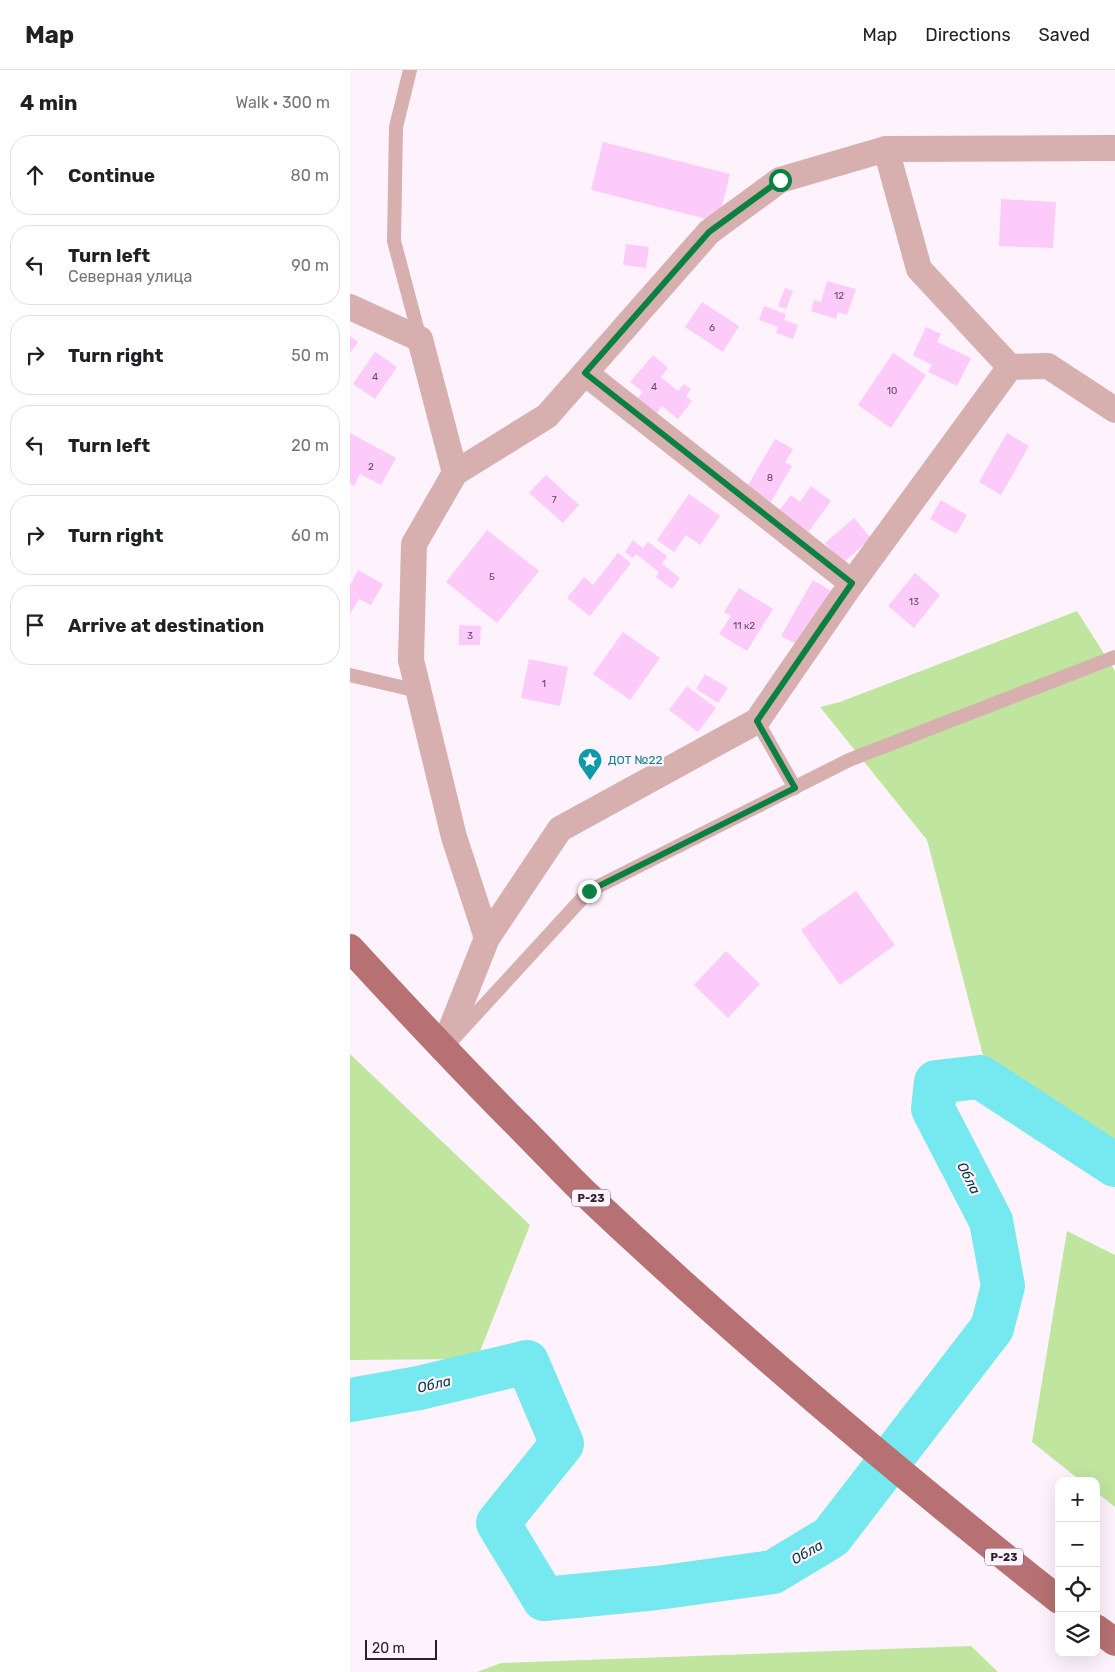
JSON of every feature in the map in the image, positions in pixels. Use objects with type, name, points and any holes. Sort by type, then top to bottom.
[{"type":"main road","name":"Р-23","points":[[350,948],[443,1049],[587,1195],[739,1333],[850,1429],[950,1514],[1055,1597]]},
{"type":"main road","points":[[1100,1631],[1115,1642]]},
{"type":"street","points":[[487,938],[454,838],[411,660],[414,544],[455,473],[547,416],[709,232],[780,180],[886,149],[1115,148]]},
{"type":"street","points":[[886,149],[919,269],[1010,367],[1048,366],[1115,410]]},
{"type":"street","points":[[350,307],[420,339],[455,473]]},
{"type":"street","points":[[443,1049],[487,938],[560,829],[757,721],[852,583],[1010,367]]},
{"type":"street","points":[[585,373],[852,583]]},
{"type":"lane","points":[[410,70],[396,127],[394,241],[420,339]]},
{"type":"lane","points":[[443,1049],[589,891],[849,760],[1115,657]]},
{"type":"lane","points":[[350,675],[418,691]]},
{"type":"lane","points":[[757,721],[795,788]]},
{"type":"green space","points":[[1077,611],[1115,671],[1115,1151],[986,1067],[927,840],[820,707],[840,702]]},
{"type":"green space","points":[[350,1054],[530,1225],[477,1359],[350,1360]]},
{"type":"green space","points":[[1067,1231],[1115,1255],[1115,1507],[1100,1495],[1100,1477],[1076,1477],[1032,1442]]},
{"type":"green space","points":[[971,1646],[998,1672],[477,1672],[501,1663]]},
{"type":"building","points":[[603,142],[730,174],[718,222],[591,190]]},
{"type":"building","points":[[1001,199],[1056,202],[1053,248],[999,246]]},
{"type":"building","points":[[626,244],[649,247],[646,268],[623,265]]},
{"type":"building","points":[[827,281],[856,289],[847,315],[838,312],[836,319],[811,311],[814,300],[821,302]]},
{"type":"building","points":[[785,288],[793,291],[786,309],[778,306]]},
{"type":"building","points":[[702,302],[739,326],[723,352],[685,327]]},
{"type":"building","points":[[764,306],[786,314],[784,320],[798,325],[793,339],[776,333],[778,327],[759,320]]},
{"type":"building","points":[[926,327],[941,334],[937,342],[971,358],[957,386],[928,372],[932,365],[913,355]]},
{"type":"building","points":[[350,336],[358,342],[350,353]]},
{"type":"building","points":[[375,352],[397,367],[375,399],[353,384]]},
{"type":"building","points":[[893,353],[926,375],[891,428],[858,405]]},
{"type":"building","points":[[653,355],[668,368],[661,377],[678,391],[684,384],[691,389],[686,396],[692,401],[678,419],[662,406],[656,414],[637,399],[643,392],[630,382]]},
{"type":"building","points":[[350,433],[396,458],[381,485],[360,474],[354,486],[350,483]]},
{"type":"building","points":[[1007,433],[1029,446],[1001,495],[979,482]]},
{"type":"building","points":[[775,439],[793,449],[785,462],[792,466],[771,502],[747,487]]},
{"type":"building","points":[[546,475],[579,505],[563,523],[529,493]]},
{"type":"building","points":[[811,486],[831,501],[804,538],[775,516],[791,495],[800,502]]},
{"type":"building","points":[[689,494],[720,516],[700,545],[686,535],[674,552],[657,540]]},
{"type":"building","points":[[941,500],[967,515],[956,534],[930,519]]},
{"type":"building","points":[[854,518],[871,538],[843,563],[825,543]]},
{"type":"building","points":[[487,530],[539,571],[497,623],[446,582]]},
{"type":"building","points":[[633,540],[643,548],[648,542],[667,556],[662,564],[680,578],[672,589],[656,577],[659,572],[636,554],[633,558],[625,552]]},
{"type":"building","points":[[618,553],[631,563],[590,616],[567,598],[584,577],[593,585]]},
{"type":"building","points":[[358,570],[383,584],[371,605],[359,599],[350,614],[350,583]]},
{"type":"building","points":[[915,573],[940,595],[914,628],[888,606]]},
{"type":"building","points":[[813,580],[836,594],[805,649],[781,636]]},
{"type":"building","points":[[739,588],[773,609],[747,651],[719,634],[731,616],[724,612]]},
{"type":"building","points":[[459,625],[481,626],[480,645],[459,645]]},
{"type":"building","points":[[623,632],[660,658],[630,700],[593,674]]},
{"type":"building","points":[[529,659],[568,667],[560,706],[521,698]]},
{"type":"building","points":[[705,674],[728,688],[718,703],[696,689]]},
{"type":"building","points":[[687,686],[716,708],[698,732],[669,710]]},
{"type":"building","points":[[856,891],[895,945],[840,985],[801,930]]},
{"type":"building","points":[[726,951],[760,984],[728,1018],[694,985]]},
{"type":"waterway","name":"Обла","points":[[350,1400],[419,1388],[527,1362],[562,1444],[498,1523],[544,1599],[657,1588],[773,1572],[831,1537],[992,1328],[1003,1286],[991,1221],[933,1109],[936,1082],[980,1077],[1115,1165]]},
{"type":"place","name":"ДОТ №22","points":[[590,781]]},
{"type":"route","points":[[589,891],[795,788],[757,721],[852,583],[585,373],[709,232],[780,180]]}]
